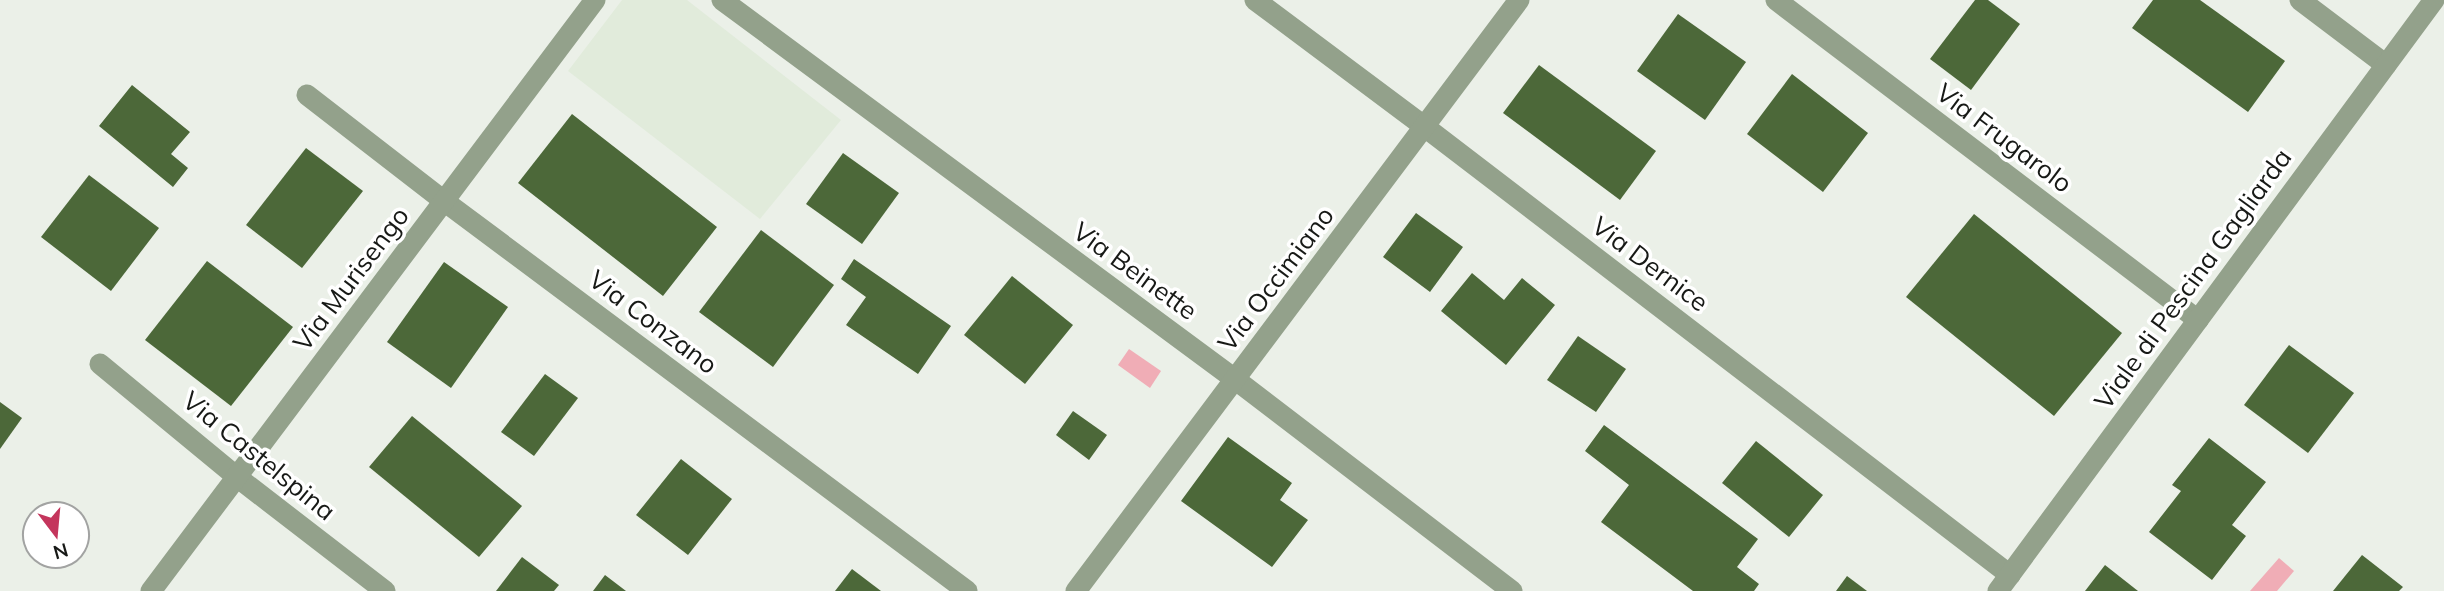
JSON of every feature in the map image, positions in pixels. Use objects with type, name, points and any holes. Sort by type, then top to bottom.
[{"type":"street","name":"Via Murisengo","points":[[151,591],[595,0]]},
{"type":"street","name":"Via Beinette","points":[[722,0],[1236,380],[1512,591]]},
{"type":"street","name":"Via Dernice","points":[[1255,0],[1425,127],[2004,583]]},
{"type":"street","name":"Via Occimiano","points":[[1076,591],[1519,0]]},
{"type":"street","name":"Via Frugarolo","points":[[1776,0],[2198,320]]},
{"type":"street","points":[[2300,0],[2386,65]]},
{"type":"street","name":"Viale di Pescina Gagliarda","points":[[2004,583],[2434,0]]},
{"type":"street","name":"Via Conzano","points":[[307,95],[444,201],[967,591]]},
{"type":"street","name":"Via Castelspina","points":[[100,364],[237,477],[385,591]]},
{"type":"shaded area","points":[[622,0],[687,0],[841,120],[760,219],[568,71]]},
{"type":"shaded area","points":[[1129,349],[1161,371],[1150,388],[1118,365]]},
{"type":"shaded area","points":[[2279,558],[2294,571],[2277,591],[2250,591]]},
{"type":"building","points":[[1975,0],[1988,0],[2020,24],[1971,90],[1930,59]]},
{"type":"building","points":[[2153,0],[2200,0],[2285,61],[2248,112],[2132,28]]},
{"type":"building","points":[[1678,14],[1746,62],[1705,120],[1637,71]]},
{"type":"building","points":[[1539,65],[1656,151],[1620,200],[1503,113]]},
{"type":"building","points":[[1792,74],[1868,133],[1823,192],[1747,134]]},
{"type":"building","points":[[132,85],[190,132],[171,154],[188,168],[173,187],[99,126]]},
{"type":"building","points":[[572,114],[717,227],[663,296],[518,183]]},
{"type":"building","points":[[306,148],[363,191],[302,268],[246,225]]},
{"type":"building","points":[[843,153],[899,193],[862,244],[806,204]]},
{"type":"building","points":[[89,175],[159,228],[111,291],[41,237]]},
{"type":"building","points":[[1416,213],[1463,247],[1430,292],[1383,257]]},
{"type":"building","points":[[1974,214],[2122,333],[2054,416],[1906,297]]},
{"type":"building","points":[[761,230],[834,285],[773,367],[699,312]]},
{"type":"building","points":[[854,259],[951,326],[918,374],[846,325],[866,297],[841,279]]},
{"type":"building","points":[[207,261],[293,327],[231,406],[145,340]]},
{"type":"building","points":[[444,262],[508,307],[451,388],[387,342]]},
{"type":"building","points":[[1472,273],[1504,300],[1522,278],[1555,305],[1506,365],[1441,311]]},
{"type":"building","points":[[1012,276],[1073,325],[1025,384],[964,335]]},
{"type":"building","points":[[1578,336],[1626,369],[1596,412],[1547,380]]},
{"type":"building","points":[[2289,345],[2354,393],[2308,453],[2244,405]]},
{"type":"building","points":[[545,374],[578,398],[534,456],[501,432]]},
{"type":"building","points":[[0,402],[22,418],[0,449]]},
{"type":"building","points":[[1073,411],[1107,435],[1089,460],[1056,435]]},
{"type":"building","points":[[412,416],[522,506],[479,557],[369,467]]},
{"type":"building","points":[[1604,425],[1758,539],[1737,567],[1759,584],[1754,591],[1693,591],[1601,522],[1629,485],[1585,451]]},
{"type":"building","points":[[1228,437],[1292,483],[1280,500],[1308,520],[1272,567],[1181,501]]},
{"type":"building","points":[[2209,438],[2266,482],[2232,525],[2246,536],[2212,580],[2149,532],[2181,491],[2172,485]]},
{"type":"building","points":[[1756,441],[1823,495],[1789,537],[1722,483]]},
{"type":"building","points":[[681,459],[732,499],[688,555],[636,515]]},
{"type":"building","points":[[2362,555],[2403,587],[2399,591],[2333,591]]},
{"type":"building","points":[[522,557],[559,585],[554,591],[496,591]]},
{"type":"building","points":[[2105,565],[2138,591],[2085,591]]},
{"type":"building","points":[[852,569],[881,591],[835,591]]},
{"type":"building","points":[[605,575],[626,591],[593,591]]},
{"type":"building","points":[[1847,576],[1867,591],[1836,591]]}]
